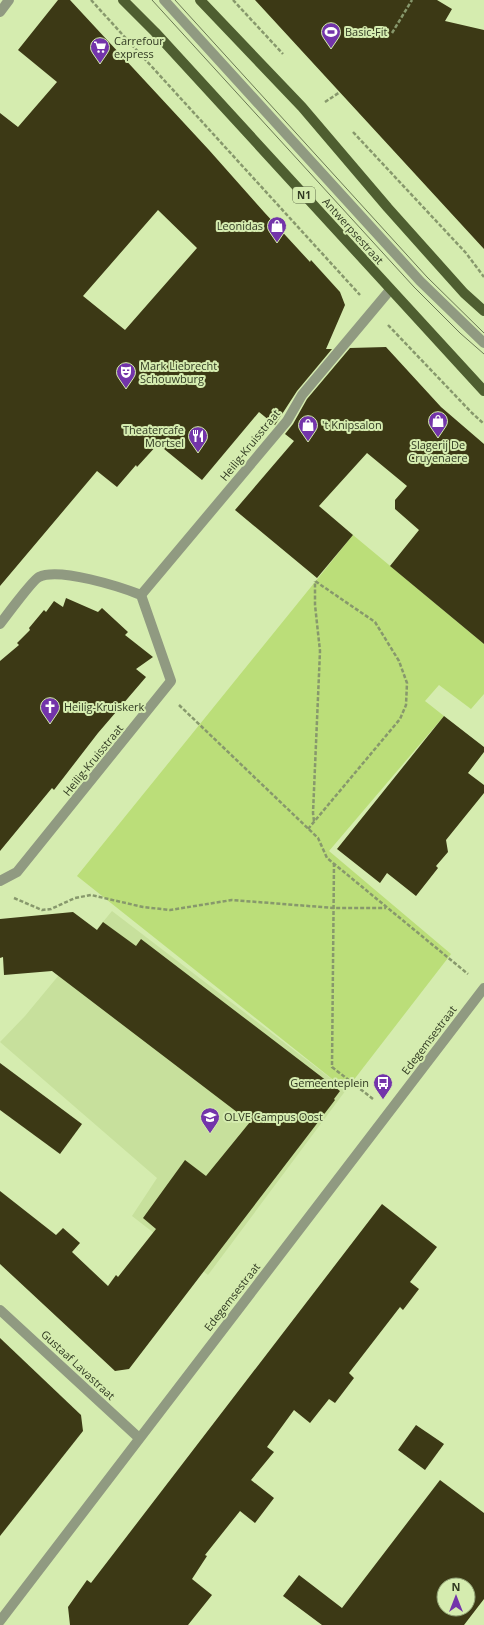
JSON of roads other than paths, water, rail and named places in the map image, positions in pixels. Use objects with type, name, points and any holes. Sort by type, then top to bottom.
[{"type":"main road","name":"Antwerpsestraat","points":[[123,0],[155,32],[484,391]]},
{"type":"main road","points":[[200,0],[302,107],[388,208],[464,293],[484,311]]},
{"type":"street","points":[[0,12],[9,0]]},
{"type":"street","points":[[164,0],[420,281],[484,343]]},
{"type":"street","name":"Heilig-Kruisstraat","points":[[0,880],[16,872],[171,681],[141,595],[287,422],[302,395],[390,290]]},
{"type":"street","points":[[0,624],[38,577],[54,573],[117,585],[141,595]]},
{"type":"street","name":"Edegemsestraat","points":[[0,1621],[484,988]]},
{"type":"street","name":"Gustaaf Lavastraat","points":[[0,1310],[139,1438]]},
{"type":"tram line","points":[[152,0],[414,287],[460,333],[484,354]]},
{"type":"tram line","points":[[175,0],[427,277],[484,333]]},
{"type":"place","name":"Basic-Fit","points":[[331,49]]},
{"type":"place","name":"Carrefour express","points":[[100,64]]},
{"type":"place","name":"Leonidas","points":[[277,243]]},
{"type":"place","name":"Mark Liebrecht Schouwburg","points":[[126,389]]},
{"type":"place","name":"Slagerij De Cruyenaere","points":[[438,438]]},
{"type":"place","name":"'t Knipsalon","points":[[308,442]]},
{"type":"place","name":"Theatercafe Mortsel","points":[[198,453]]},
{"type":"place","name":"Heilig-Kruiskerk","points":[[50,724]]},
{"type":"place","name":"Gemeenteplein","points":[[383,1100]]},
{"type":"place","name":"OLVE Campus Oost","points":[[210,1134]]}]
